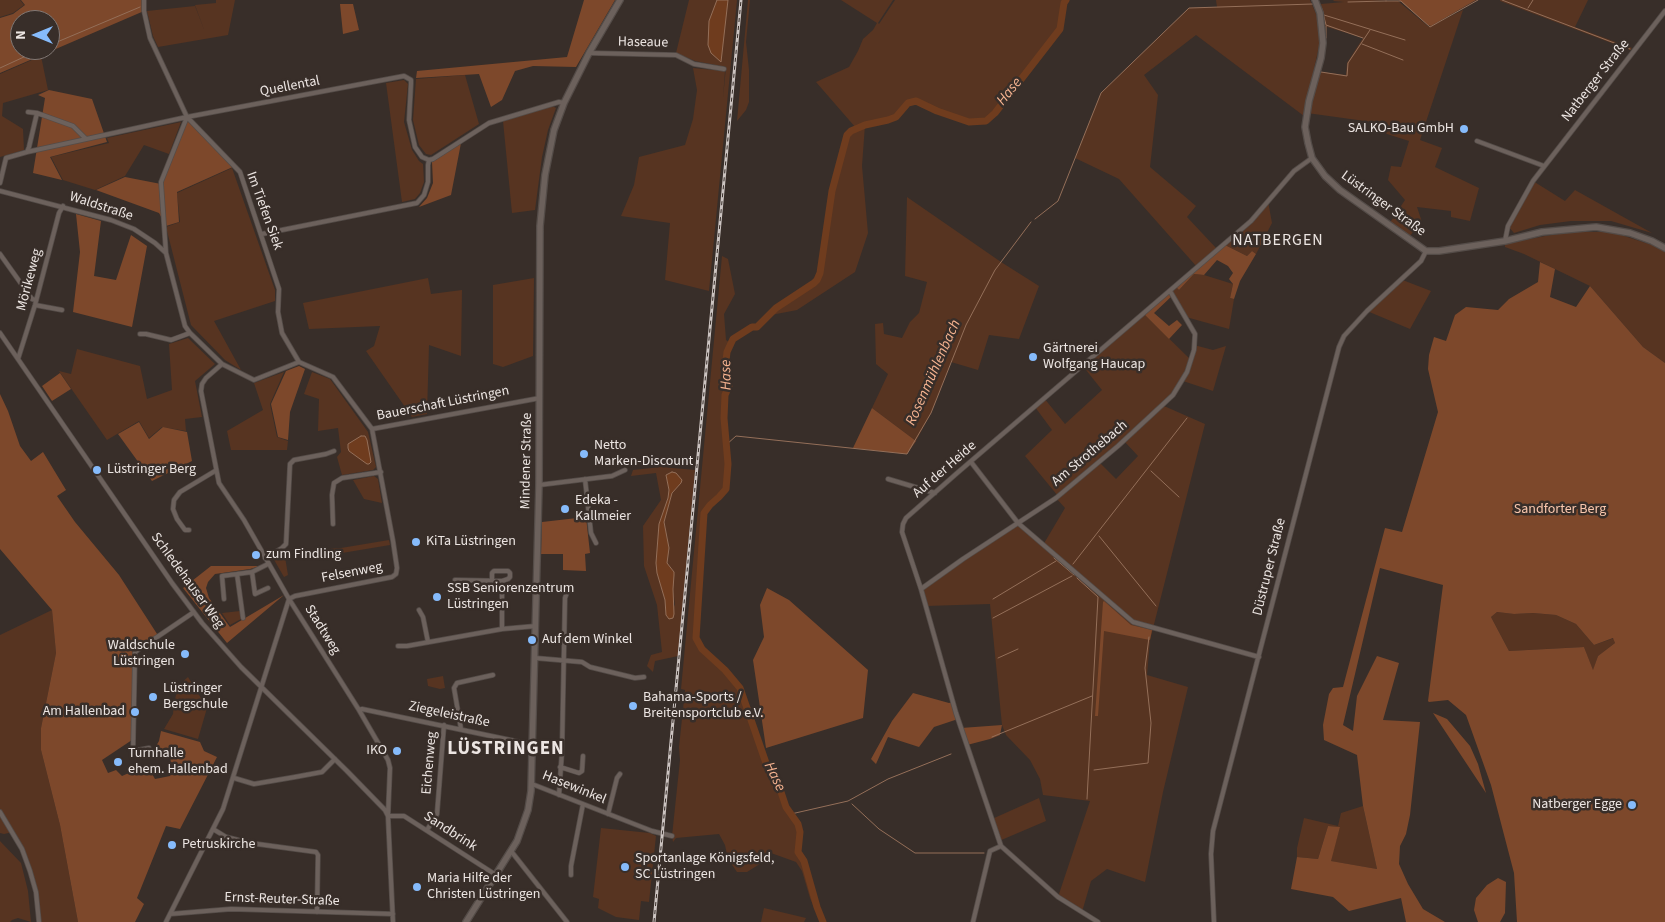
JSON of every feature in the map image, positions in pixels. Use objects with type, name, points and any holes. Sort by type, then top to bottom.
[{"type":"main road","name":"Mindener Straße","points":[[466,922],[511,851],[521,831],[528,810],[532,784],[539,485],[541,200],[549,151],[564,102],[589,53],[620,0]]},
{"type":"main road","name":"Lüstringer Straße","points":[[1315,0],[1320,11],[1323,43],[1321,58],[1309,101],[1305,127],[1312,158],[1325,176],[1340,190],[1426,250],[1439,251],[1505,241],[1542,232],[1596,227],[1630,233],[1665,248]]},
{"type":"street","name":"Im Tiefen Siek","points":[[144,0],[144,11],[150,38],[187,117],[240,172],[279,289],[278,312],[282,333],[299,362]]},
{"type":"street","name":"Natberger Straße","points":[[1505,241],[1508,226],[1533,181],[1665,10]]},
{"type":"street","name":"Haseaue","points":[[589,53],[676,55],[694,64],[724,69]]},
{"type":"street","name":"Quellental","points":[[0,183],[6,158],[27,152],[187,117],[404,76],[411,80],[409,120],[415,147],[422,157],[429,160]]},
{"type":"street","points":[[262,234],[417,203],[424,196],[428,182],[429,160],[489,123],[564,102]]},
{"type":"street","points":[[28,112],[37,113],[73,126],[86,139]]},
{"type":"street","points":[[27,152],[30,147],[37,113]]},
{"type":"street","points":[[187,117],[161,182],[166,253],[185,326],[222,364],[254,380],[299,362]]},
{"type":"street","points":[[1477,141],[1544,166]]},
{"type":"street","name":"Auf der Heide","points":[[1098,922],[1058,897],[1001,846],[956,714],[921,589],[902,532],[903,524],[906,518],[1251,220],[1294,171],[1312,158]]},
{"type":"street","name":"Waldstraße","points":[[0,190],[111,220],[134,229],[155,242],[166,253]]},
{"type":"street","name":"Mörikeweg","points":[[18,359],[36,302],[62,206]]},
{"type":"street","name":"Düstruper Straße","points":[[1214,922],[1211,862],[1213,831],[1339,347],[1344,336],[1367,311],[1421,260],[1426,250]]},
{"type":"street","points":[[0,254],[32,299],[62,310]]},
{"type":"street","name":"Am Strothebach","points":[[921,589],[1056,498],[1118,446],[1174,395],[1183,381],[1194,350],[1194,334],[1170,290]]},
{"type":"street","points":[[140,334],[171,340],[190,332]]},
{"type":"street","name":"Schledehauser Weg","points":[[0,333],[194,612],[222,646],[385,810],[388,816]]},
{"type":"street","name":"Bauerschaft Lüstringen","points":[[299,362],[332,377],[372,430],[540,398]]},
{"type":"street","name":"Stadtweg","points":[[222,364],[206,378],[202,384],[201,391],[215,471],[219,483],[244,520],[268,564],[388,760],[390,768],[388,816],[393,922]]},
{"type":"street","name":"Felsenweg","points":[[289,599],[295,596],[392,577],[396,574],[397,568],[393,541],[372,430]]},
{"type":"street","points":[[265,558],[286,544],[290,464],[294,460],[334,451]]},
{"type":"street","points":[[971,462],[1018,524],[1133,622],[1259,657]]},
{"type":"street","points":[[539,485],[612,476],[625,470]]},
{"type":"street","points":[[189,530],[185,530],[177,519],[173,509],[174,500],[180,492],[215,471]]},
{"type":"street","points":[[333,524],[332,495],[334,483],[342,478],[381,472]]},
{"type":"street","points":[[585,479],[592,533],[596,543]]},
{"type":"street","points":[[888,479],[935,493]]},
{"type":"street","points":[[224,598],[222,576],[252,572],[268,564]]},
{"type":"street","points":[[455,580],[502,581],[510,577],[510,573],[508,571],[494,571],[492,573],[492,580]]},
{"type":"street","points":[[252,572],[255,594],[268,588]]},
{"type":"street","points":[[237,574],[243,618]]},
{"type":"street","points":[[502,581],[502,629]]},
{"type":"street","points":[[559,795],[566,598],[569,587]]},
{"type":"street","points":[[166,922],[223,809],[289,599]]},
{"type":"street","points":[[419,610],[423,617],[428,642]]},
{"type":"street","points":[[149,748],[133,751],[135,652],[194,612]]},
{"type":"street","points":[[398,646],[502,629],[536,626]]},
{"type":"street","points":[[535,658],[582,662],[590,667],[635,678],[644,677]]},
{"type":"street","points":[[461,729],[454,688],[457,683],[493,675]]},
{"type":"street","name":"Ziegeleistraße","points":[[359,710],[362,709],[534,745]]},
{"type":"street","name":"Eichenweg","points":[[427,830],[437,814],[444,726]]},
{"type":"street","points":[[560,767],[579,773],[582,771],[583,756]]},
{"type":"street","points":[[234,778],[254,784],[322,772],[335,759]]},
{"type":"street","name":"Hasewinkel","points":[[608,814],[617,778],[620,774]]},
{"type":"street","name":"Hasewinkel","points":[[532,784],[652,831],[672,836]]},
{"type":"street","points":[[571,875],[582,804]]},
{"type":"street","points":[[0,812],[22,849],[30,871],[36,892],[39,922]]},
{"type":"street","name":"Sandbrink","points":[[388,816],[404,816],[496,875]]},
{"type":"street","points":[[213,829],[226,836],[250,843],[316,852],[318,855],[317,912]]},
{"type":"street","points":[[973,922],[990,851],[1001,846]]},
{"type":"street","points":[[511,851],[567,922]]},
{"type":"street","name":"Ernst-Reuter-Straße","points":[[170,914],[231,909],[393,914]]},
{"type":"shaded area","points":[[0,0],[20,0],[24,5],[17,10],[10,10],[10,14],[0,17]]},
{"type":"shaded area","points":[[216,0],[235,0],[228,35],[158,47],[153,36],[147,11],[195,6],[205,32],[195,5],[216,3]]},
{"type":"shaded area","points":[[689,0],[737,0],[709,291],[665,280],[670,223],[621,216],[634,185],[639,157],[685,145],[693,119],[697,90],[693,68],[725,71],[723,98],[726,67],[695,61],[676,53]]},
{"type":"shaded area","points":[[717,0],[728,0],[721,62],[711,53],[708,45],[709,21]]},
{"type":"shaded area","points":[[748,0],[750,0],[746,42],[749,70],[749,102],[746,110],[737,121]]},
{"type":"shaded area","points":[[841,0],[893,0],[879,24],[895,0],[1066,0],[1060,29],[995,113],[986,121],[969,122],[915,101],[910,103],[896,117],[865,125],[862,166],[868,233],[855,272],[797,310],[771,315],[780,305],[814,284],[820,273],[832,191],[847,135],[856,128],[816,82],[849,67],[863,39],[873,30],[877,23]]},
{"type":"shaded area","points":[[1216,0],[1310,0],[1317,16],[1320,32],[1319,46],[1304,116],[1196,35],[1144,75],[1158,95],[1150,167],[1196,206],[1187,217],[1217,249],[1197,267],[1119,179],[1075,158],[1101,93],[1189,8],[1217,7]]},
{"type":"shaded area","points":[[1334,0],[1389,0],[1355,2],[1398,1],[1429,27],[1463,10],[1420,140],[1442,148],[1435,167],[1479,188],[1470,221],[1451,217],[1451,211],[1417,207],[1422,222],[1408,238],[1389,224],[1405,200],[1388,180],[1391,166],[1401,167],[1409,141],[1387,134],[1372,122],[1307,113],[1316,75],[1322,72],[1346,75],[1347,63],[1363,38],[1324,26],[1321,4],[1344,2]]},
{"type":"shaded area","points":[[1500,0],[1588,0],[1575,27],[1632,48],[1630,50]]},
{"type":"shaded area","points":[[32,60],[42,60],[48,90],[3,103],[2,116],[23,129],[24,150],[0,157],[0,74]]},
{"type":"shaded area","points":[[465,75],[479,124],[431,155],[426,154],[419,145],[413,120],[416,79]]},
{"type":"shaded area","points":[[404,80],[408,84],[404,122],[412,150],[423,164],[424,182],[420,193],[415,199],[402,202],[386,83]]},
{"type":"shaded area","points":[[552,106],[556,108],[548,130],[542,157],[535,210],[512,213],[503,121]]},
{"type":"shaded area","points":[[181,122],[169,154],[144,145],[125,176],[95,190],[63,180],[51,157],[109,143],[107,138]]},
{"type":"shaded area","points":[[232,168],[275,290],[275,301],[214,321],[241,370],[225,360],[191,325],[166,227],[180,222],[177,193]]},
{"type":"shaded area","points":[[1533,181],[1565,201],[1575,190],[1652,233],[1611,221],[1571,221],[1540,225],[1514,233],[1508,226]]},
{"type":"shaded area","points":[[907,197],[1039,286],[1019,339],[989,335],[978,370],[951,362],[931,413],[916,441],[872,408],[888,374],[876,364],[875,324],[883,323],[884,334],[902,338],[910,322],[919,313],[927,282],[905,276]]},
{"type":"shaded area","points":[[1268,201],[1272,223],[1256,254],[1252,251],[1247,256],[1223,244],[1234,235]]},
{"type":"shaded area","points":[[1573,232],[1612,232],[1652,245],[1665,252],[1665,363],[1643,347],[1590,286],[1524,254],[1505,247],[1505,244]]},
{"type":"shaded area","points":[[722,256],[728,259],[735,294],[724,314],[726,340],[730,343],[725,369],[729,386],[725,395],[724,418],[728,464],[726,489],[704,513],[696,638],[702,649],[725,670],[739,687],[766,763],[781,792],[786,807],[798,824],[800,832],[798,852],[804,861],[823,922],[820,922],[802,871],[796,862],[771,853],[763,862],[747,872],[737,872],[728,859],[725,845],[719,834],[676,838],[673,842],[672,836],[685,690],[681,689]]},
{"type":"shaded area","points":[[1194,274],[1204,275],[1233,284],[1230,298],[1234,299],[1229,329],[1186,317],[1170,291],[1175,286],[1179,290]]},
{"type":"shaded area","points":[[428,278],[431,294],[462,290],[461,356],[429,345],[427,414],[412,417],[366,351],[374,346],[380,326],[309,329],[303,303]]},
{"type":"shaded area","points":[[534,278],[533,356],[503,367],[493,364],[493,285]]},
{"type":"shaded area","points":[[1400,279],[1431,291],[1410,329],[1367,311]]},
{"type":"shaded area","points":[[1143,313],[1191,360],[1194,345],[1213,350],[1226,346],[1213,391],[1183,381],[1164,406],[1205,424],[1150,640],[1147,675],[1188,687],[1163,792],[1145,882],[1107,869],[1091,881],[1082,912],[1058,897],[1090,801],[1043,795],[1040,779],[1030,760],[1006,735],[1002,725],[990,604],[926,606],[921,589],[1018,523],[1043,545],[1065,508],[1056,498],[1058,496],[1025,456],[1052,430],[1035,407],[1044,398],[1065,424],[1102,390],[1082,365]],"holes":[[[1124,441],[1138,456],[1116,479],[1099,462]]]},
{"type":"shaded area","points":[[188,338],[215,364],[195,381],[202,417],[185,419],[186,431],[162,427],[149,438],[139,421],[107,440],[59,371],[71,374],[77,349],[140,366],[147,399],[172,390],[169,344]]},
{"type":"shaded area","points":[[284,372],[270,404],[277,437],[288,441],[287,450],[231,450],[227,431],[263,410],[254,383]]},
{"type":"shaded area","points":[[312,372],[330,379],[368,432],[376,467],[373,470],[342,475],[337,457],[341,452],[338,428],[318,431],[319,399],[304,394]]},
{"type":"shaded area","points":[[361,436],[365,436],[367,440],[371,462],[369,464],[349,451],[348,448],[348,444]]},
{"type":"shaded area","points":[[661,467],[695,470],[678,656],[655,661],[653,672],[647,666],[651,655],[662,652],[657,605],[644,566],[643,526],[661,500],[656,473],[631,476],[633,470]],"holes":[[[672,472],[676,473],[681,483],[672,493],[664,522],[669,547],[667,563],[674,572],[673,589],[675,605],[666,615],[665,600],[657,573],[657,546],[659,524],[668,498],[669,490],[666,475]]]},
{"type":"shaded area","points":[[672,472],[676,473],[682,480],[672,493],[664,522],[669,548],[667,563],[674,572],[674,614],[673,618],[669,619],[666,615],[665,600],[656,563],[659,524],[669,490],[666,475]]},
{"type":"shaded area","points":[[374,476],[378,479],[382,503],[364,499],[353,480]]},
{"type":"shaded area","points":[[389,540],[390,545],[342,553],[304,556],[303,551],[341,548]]},
{"type":"shaded area","points":[[281,554],[285,557],[288,575],[284,577],[273,558]]},
{"type":"shaded area","points":[[52,610],[56,653],[41,728],[41,750],[60,825],[78,922],[39,922],[30,871],[13,832],[0,833],[0,635]]},
{"type":"shaded area","points":[[240,611],[241,619],[230,625],[222,613]]},
{"type":"shaded area","points":[[1497,612],[1556,615],[1576,624],[1594,645],[1614,638],[1615,643],[1598,656],[1593,671],[1584,647],[1509,651],[1491,617]]},
{"type":"shaded area","points":[[443,676],[445,688],[440,689],[428,686],[427,679]]},
{"type":"shaded area","points":[[188,677],[207,708],[198,739],[164,729],[173,714],[178,686]]},
{"type":"shaded area","points":[[1039,798],[1046,821],[999,841],[992,819]]},
{"type":"shaded area","points":[[1363,806],[1377,869],[1330,861],[1340,827],[1328,826],[1318,859],[1297,857],[1297,848],[1304,818],[1338,826],[1341,813]]},
{"type":"shaded area","name":"Sportanlage Königsfeld, SC Lüstringen","points":[[601,828],[650,833],[656,836],[649,902],[641,901],[639,920],[616,917],[598,908],[599,899],[593,897]]},
{"type":"shaded area","points":[[0,841],[21,863],[28,891],[31,922],[18,918],[10,922],[0,922]]},
{"type":"shaded area","points":[[764,908],[806,918],[804,922],[761,922]]},
{"type":"green space","points":[[21,0],[144,0],[144,11],[60,47],[60,10],[18,10],[25,5]]},
{"type":"green space","points":[[584,0],[615,0],[576,67],[533,66],[515,71],[502,100],[491,107],[479,74],[416,78],[417,71],[567,57]]},
{"type":"green space","points":[[1399,0],[1476,0],[1431,26]]},
{"type":"green space","points":[[340,4],[353,4],[359,30],[343,34]]},
{"type":"green space","points":[[10,15],[10,60],[30,60],[0,73],[0,18]]},
{"type":"green space","points":[[49,90],[92,99],[107,142],[50,157],[62,180],[33,173],[45,98],[38,95]]},
{"type":"green space","points":[[187,117],[235,166],[177,192],[179,222],[166,226],[159,213],[96,190],[125,177],[161,184]]},
{"type":"green space","points":[[461,143],[451,195],[419,207],[427,198],[433,183],[432,162]]},
{"type":"green space","points":[[76,214],[101,221],[94,276],[116,280],[131,235],[147,246],[132,327],[73,312],[80,252]]},
{"type":"green space","points":[[1223,244],[1247,256],[1252,251],[1256,254],[1240,281],[1234,299],[1230,298],[1233,284],[1229,279],[1233,273],[1228,266],[1217,260],[1204,275],[1194,274],[1179,290],[1175,286]]},
{"type":"green space","name":"Sandforter Berg","points":[[1540,262],[1555,269],[1550,297],[1576,307],[1590,286],[1643,347],[1665,363],[1665,922],[1517,922],[1514,873],[1491,785],[1466,715],[1448,700],[1428,701],[1443,585],[1380,568],[1343,725],[1353,731],[1357,696],[1377,656],[1399,663],[1383,720],[1420,722],[1410,815],[1406,834],[1400,846],[1399,864],[1423,909],[1445,922],[1406,922],[1401,898],[1349,911],[1333,897],[1291,889],[1297,857],[1318,859],[1328,826],[1340,827],[1331,861],[1377,869],[1363,806],[1357,755],[1324,740],[1323,725],[1329,694],[1333,688],[1343,687],[1385,528],[1402,532],[1438,412],[1428,369],[1429,355],[1434,337],[1446,341],[1455,315],[1466,307],[1498,310],[1509,299],[1538,282]],"holes":[[[1497,612],[1556,615],[1576,624],[1594,645],[1613,638],[1615,643],[1598,656],[1593,670],[1584,647],[1509,651],[1491,617]]]},
{"type":"green space","points":[[1170,291],[1173,295],[1154,313],[1169,326],[1177,320],[1182,325],[1169,339],[1143,313]]},
{"type":"green space","points":[[299,366],[305,369],[290,412],[288,440],[278,437],[271,404],[286,371]]},
{"type":"green space","points":[[60,373],[71,389],[52,401],[42,386]]},
{"type":"green space","points":[[0,394],[20,446],[31,461],[43,452],[66,490],[57,496],[75,522],[119,575],[159,637],[133,651],[132,740],[102,760],[108,773],[116,770],[122,776],[147,765],[155,779],[170,776],[171,750],[155,748],[161,731],[200,742],[204,751],[217,757],[180,829],[166,826],[137,898],[144,904],[135,922],[78,922],[60,825],[41,750],[41,728],[56,653],[52,610],[0,549]]},
{"type":"green space","points":[[872,408],[916,441],[907,454],[853,448]]},
{"type":"green space","points":[[139,422],[149,439],[163,427],[187,432],[192,461],[152,481],[118,434]]},
{"type":"green space","points":[[586,517],[590,553],[585,554],[586,571],[563,570],[563,554],[541,554],[542,522]]},
{"type":"green space","points":[[211,566],[260,566],[215,574],[208,582],[206,588],[209,598],[230,627],[284,595],[227,643],[183,588]]},
{"type":"green space","points":[[767,588],[789,600],[868,670],[863,718],[766,748],[753,660],[764,637],[760,605]]},
{"type":"green space","points":[[1103,602],[1131,625],[1152,630],[1150,640],[1104,631],[1098,716],[1095,716]]},
{"type":"green space","points":[[913,693],[949,703],[953,702],[958,719],[934,727],[919,747],[888,737],[876,764],[871,759],[892,721]]},
{"type":"green space","points":[[1433,713],[1447,719],[1470,746],[1478,764],[1486,793]]},
{"type":"green space","points":[[1002,725],[1000,735],[967,745],[961,728]]},
{"type":"green space","points":[[1498,878],[1506,882],[1505,913],[1500,922],[1478,922],[1474,910],[1476,898],[1487,885]]},
{"type":"waterway","name":"Hase","points":[[823,922],[804,861],[798,852],[800,832],[798,824],[786,807],[781,792],[766,763],[740,688],[725,670],[702,649],[696,638],[704,513],[726,489],[728,464],[724,418],[725,395],[729,386],[725,369],[727,352],[733,339],[752,327],[757,327],[776,308],[817,280],[820,273],[832,191],[847,135],[851,131],[865,125],[896,117],[908,103],[916,101],[937,111],[969,122],[986,121],[995,113],[1060,29],[1066,0]]},
{"type":"waterway","points":[[1386,1],[1401,1],[1430,27],[1478,0]]},
{"type":"waterway","points":[[1502,0],[1630,49]]},
{"type":"waterway","points":[[1528,8],[1533,0]]},
{"type":"waterway","points":[[1348,2],[1386,1]]},
{"type":"waterway","name":"Rosenmühlenbach","points":[[1035,219],[1058,201],[1101,93],[1189,8],[1313,4]]},
{"type":"waterway","points":[[60,41],[140,7]]},
{"type":"waterway","points":[[1322,9],[1326,25],[1363,38]]},
{"type":"waterway","points":[[1324,15],[1405,40]]},
{"type":"waterway","points":[[1326,26],[1326,38]]},
{"type":"waterway","points":[[1321,72],[1347,76],[1348,63],[1370,30]]},
{"type":"waterway","points":[[1362,44],[1403,60]]},
{"type":"waterway","points":[[0,68],[17,60]]},
{"type":"waterway","name":"Rosenmühlenbach","points":[[726,445],[736,436],[907,454],[931,413],[966,325],[995,270],[1031,222]]},
{"type":"waterway","points":[[1073,564],[1187,418]]},
{"type":"waterway","points":[[1151,471],[1179,497]]},
{"type":"waterway","points":[[1099,536],[1156,606]]},
{"type":"waterway","points":[[1054,558],[1074,575]]},
{"type":"waterway","points":[[993,599],[1056,561]]},
{"type":"waterway","points":[[993,618],[1072,576]]},
{"type":"waterway","points":[[1077,578],[1098,597],[1087,799]]},
{"type":"waterway","points":[[1094,770],[1148,763],[1151,723],[1145,668],[1149,637]]},
{"type":"waterway","points":[[998,658],[1018,649]]},
{"type":"waterway","points":[[992,737],[1092,696]]},
{"type":"waterway","points":[[791,814],[848,801],[888,779],[951,754]]},
{"type":"waterway","points":[[852,804],[879,829],[915,853],[984,853]]},
{"type":"railway","points":[[654,922],[741,0]]},
{"type":"place","name":"SALKO-Bau GmbH","points":[[1464,129]]},
{"type":"place","name":"Gärtnerei Wolfgang Haucap","points":[[1033,357]]},
{"type":"place","name":"Netto Marken-Discount","points":[[584,454]]},
{"type":"place","name":"Lüstringer Berg","points":[[97,470]]},
{"type":"place","name":"Edeka - Kallmeier","points":[[565,509]]},
{"type":"place","name":"KiTa Lüstringen","points":[[416,542]]},
{"type":"place","name":"zum Findling","points":[[256,555]]},
{"type":"place","name":"SSB Seniorenzentrum Lüstringen","points":[[437,597]]},
{"type":"place","name":"Auf dem Winkel","points":[[532,640]]},
{"type":"place","name":"Waldschule Lüstringen","points":[[185,654]]},
{"type":"place","name":"Lüstringer Bergschule","points":[[153,697]]},
{"type":"place","name":"Bahama-Sports / Breitensportclub e.V.","points":[[633,706]]},
{"type":"place","name":"Am Hallenbad","points":[[135,712]]},
{"type":"place","name":"IKO","points":[[397,751]]},
{"type":"place","name":"Turnhalle ehem. Hallenbad","points":[[118,762]]},
{"type":"place","name":"Natberger Egge","points":[[1632,805]]},
{"type":"place","name":"Petruskirche","points":[[172,845]]},
{"type":"place","name":"Sportanlage Königsfeld, SC Lüstringen","points":[[625,867]]},
{"type":"place","name":"Maria Hilfe der Christen Lüstringen","points":[[417,887]]},
{"type":"district","name":"NATBERGEN","points":[[1278,241]]},
{"type":"district","name":"LÜSTRINGEN","points":[[506,750]]}]
